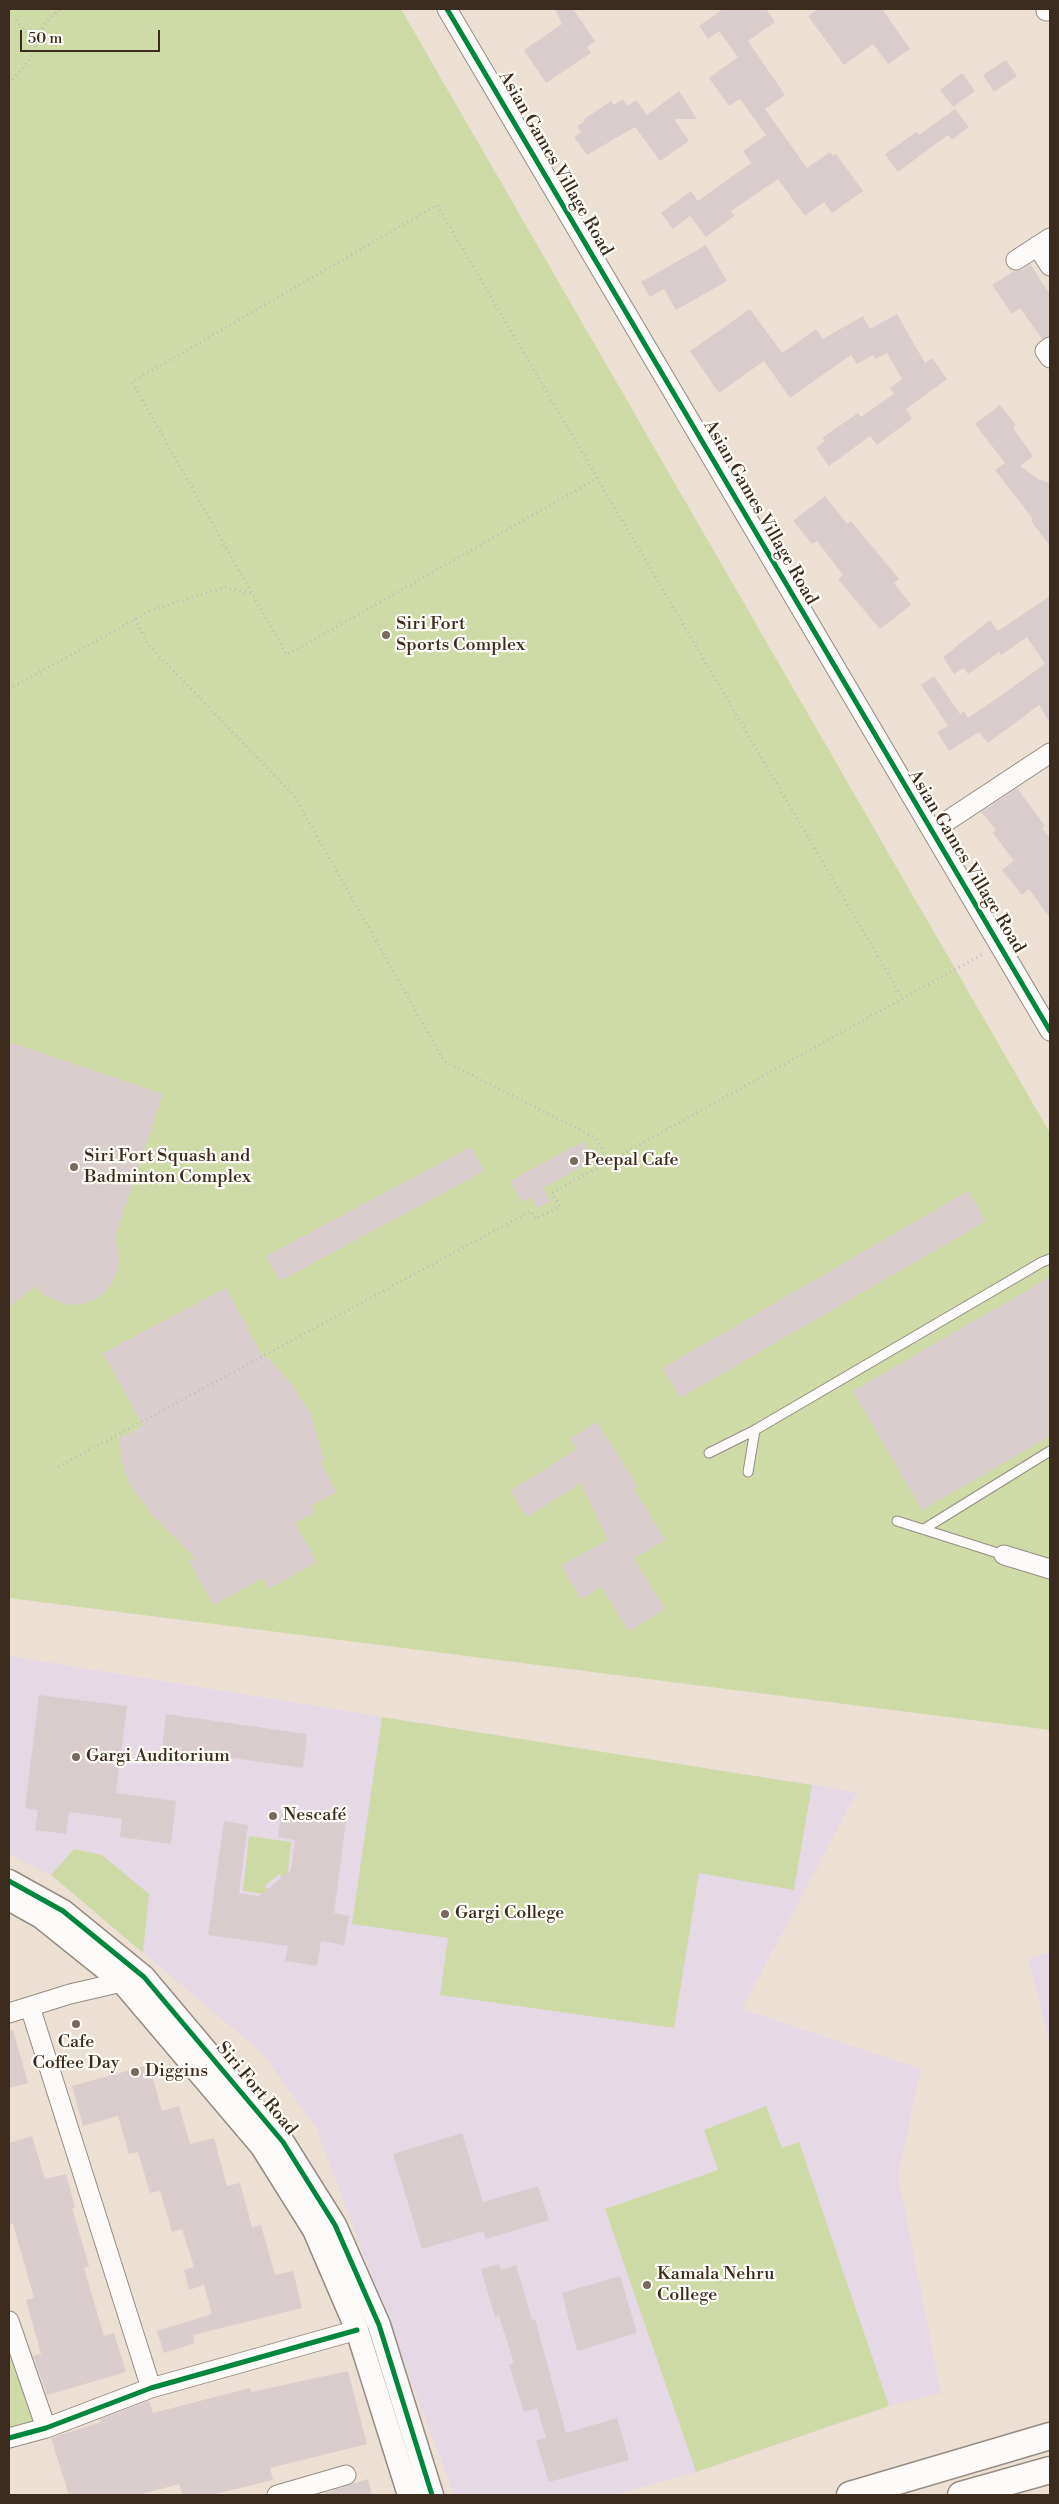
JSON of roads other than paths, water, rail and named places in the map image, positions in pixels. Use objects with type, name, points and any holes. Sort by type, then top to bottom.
[{"type":"main road","points":[[850,2495],[1050,2436]]},
{"type":"main road","points":[[961,2495],[1050,2470]]},
{"type":"street","name":"Asian Games Village Road","points":[[447,9],[1050,1031]]},
{"type":"street","points":[[1016,260],[1044,242],[1050,266]]},
{"type":"street","points":[[1050,346],[1045,351],[1050,358]]},
{"type":"street","points":[[932,831],[1050,753]]},
{"type":"street","points":[[1004,1555],[1050,1569]]},
{"type":"street","name":"Siri Fort Road","points":[[9,1881],[63,1911],[144,1977],[283,2142],[335,2225],[379,2325],[432,2495]]},
{"type":"street","name":"Siri Fort Road","points":[[9,1898],[41,1917],[122,1982],[262,2147],[314,2230],[357,2330],[409,2495]]},
{"type":"street","points":[[9,2013],[70,1994],[122,1982]]},
{"type":"street","points":[[30,2007],[151,2388]]},
{"type":"street","points":[[9,2321],[46,2428]]},
{"type":"street","points":[[9,2438],[46,2428],[151,2388],[357,2330]]},
{"type":"street","points":[[277,2495],[346,2475]]},
{"type":"lane","points":[[709,1453],[755,1430],[1050,1259]]},
{"type":"lane","points":[[748,1472],[755,1430]]},
{"type":"lane","points":[[924,1529],[1050,1451]]},
{"type":"lane","points":[[897,1521],[1004,1555]]},
{"type":"place","name":"Siri Fort Sports Complex","points":[[386,635]]},
{"type":"place","name":"Peepal Cafe","points":[[574,1161]]},
{"type":"place","name":"Siri Fort Squash and Badminton Complex","points":[[74,1167]]},
{"type":"place","name":"Gargi Auditorium","points":[[76,1757]]},
{"type":"place","name":"Nescafé","points":[[273,1816]]},
{"type":"place","name":"Gargi College","points":[[445,1914]]},
{"type":"place","name":"Cafe Coffee Day","points":[[76,2024]]},
{"type":"place","name":"Diggins","points":[[135,2072]]},
{"type":"place","name":"Kamala Nehru College","points":[[647,2285]]}]
